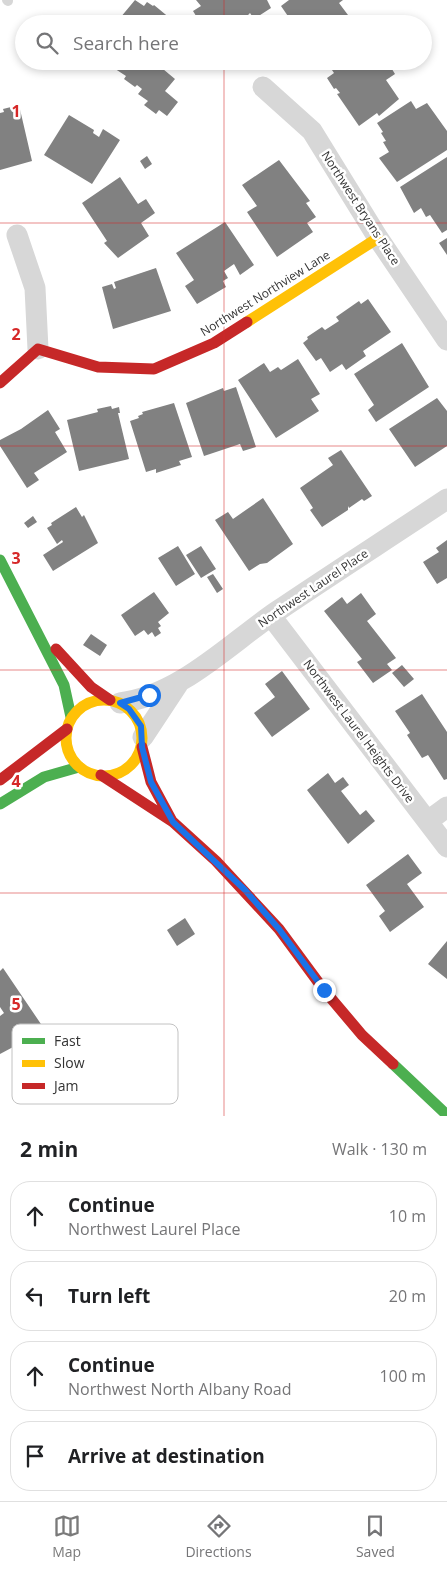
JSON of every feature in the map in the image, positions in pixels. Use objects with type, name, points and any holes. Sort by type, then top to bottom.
[{"type":"main road","name":"Northwest Northview Lane","points":[[38,349],[98,367],[154,369],[214,342],[378,238]]},
{"type":"main road","points":[[0,383],[38,349]]},
{"type":"main road","points":[[0,560],[64,685],[71,717]]},
{"type":"main road","points":[[35,626],[91,687],[115,701],[136,717],[151,782],[173,822]]},
{"type":"main road","points":[[115,701],[92,702],[81,707],[71,717],[66,729],[66,743],[70,755],[79,767],[90,773],[100,775],[119,773],[130,765],[142,742]]},
{"type":"main road","points":[[0,780],[34,756],[66,729]]},
{"type":"main road","points":[[0,804],[44,777],[79,767]]},
{"type":"main road","points":[[100,775],[173,822],[245,890],[279,929],[324,990],[362,1035],[447,1115]]},
{"type":"street","name":"Northwest Bryans Place","points":[[263,87],[312,132],[378,238],[447,340]]},
{"type":"street","points":[[18,235],[35,288],[38,349]]},
{"type":"street","name":"Northwest Laurel Place","points":[[115,701],[141,698],[182,680],[271,616],[447,499]]},
{"type":"street","name":"Northwest Laurel Heights Drive","points":[[271,616],[447,847]]},
{"type":"street","name":"Northwest Laurel Place","points":[[142,742],[164,702],[182,680]]},
{"type":"street","points":[[428,821],[447,807]]},
{"type":"building","points":[[135,0],[144,6],[147,2],[154,5],[166,15],[122,15]]},
{"type":"building","points":[[196,0],[267,0],[271,8],[260,15],[251,15],[250,13],[248,15],[195,15],[193,11],[201,6]]},
{"type":"building","points":[[289,0],[343,0],[339,3],[348,15],[287,15],[281,6]]},
{"type":"building","points":[[117,70],[164,70],[175,79],[165,91],[178,102],[167,116],[159,110],[156,114],[144,105],[148,101],[138,94],[142,89],[137,85],[135,87],[124,79],[126,76]]},
{"type":"building","points":[[332,70],[393,70],[395,74],[386,80],[399,99],[379,116],[377,113],[359,126],[337,94],[340,93],[336,88],[334,89],[327,78],[334,73]]},
{"type":"building","points":[[411,101],[416,109],[427,103],[447,131],[447,150],[397,182],[379,158],[389,152],[383,142],[386,141],[381,133],[383,132],[377,123]]},
{"type":"building","points":[[19,105],[32,161],[0,170],[0,113],[4,112],[3,109]]},
{"type":"building","points":[[69,115],[94,130],[93,133],[99,137],[103,129],[120,140],[92,184],[44,155]]},
{"type":"building","points":[[147,156],[152,164],[145,169],[140,161]]},
{"type":"building","points":[[447,157],[447,230],[442,233],[430,215],[426,217],[421,208],[414,213],[400,187]]},
{"type":"building","points":[[279,160],[310,201],[306,203],[316,217],[307,223],[313,232],[277,257],[247,212],[257,206],[242,185]]},
{"type":"building","points":[[120,177],[138,204],[146,199],[155,213],[141,223],[149,236],[118,258],[104,243],[107,241],[82,203]]},
{"type":"building","points":[[225,222],[254,265],[240,275],[234,264],[224,271],[228,278],[223,281],[226,287],[197,304],[185,286],[194,280],[176,253]]},
{"type":"building","points":[[447,238],[447,255],[439,243]]},
{"type":"building","points":[[156,268],[171,311],[113,329],[102,287],[112,284],[114,289],[116,288],[114,282]]},
{"type":"building","points":[[368,299],[391,332],[363,351],[366,356],[346,370],[342,364],[330,372],[321,358],[316,361],[303,343],[308,339],[307,337],[322,327],[325,330],[339,321],[336,317],[359,301],[361,304]]},
{"type":"building","points":[[402,343],[429,387],[376,422],[368,410],[374,405],[354,374]]},
{"type":"building","points":[[298,359],[320,394],[311,399],[319,411],[276,438],[238,380],[264,363],[270,372],[278,367],[281,370]]},
{"type":"building","points":[[236,387],[256,447],[243,451],[240,444],[204,456],[186,403],[223,388],[224,391]]},
{"type":"building","points":[[437,398],[447,411],[447,446],[415,467],[389,429]]},
{"type":"building","points":[[174,403],[192,457],[179,461],[181,465],[156,473],[156,469],[146,472],[130,421],[139,418],[138,416],[143,414],[142,412]]},
{"type":"building","points":[[111,406],[112,409],[119,407],[120,413],[118,413],[129,459],[79,471],[67,420],[98,412],[97,409]]},
{"type":"building","points":[[48,410],[60,429],[55,432],[67,452],[34,473],[39,480],[27,488],[0,446],[0,440],[21,429]]},
{"type":"building","points":[[341,450],[372,496],[364,501],[362,499],[349,508],[348,506],[348,510],[322,527],[310,510],[313,508],[300,488],[333,465],[328,458]]},
{"type":"building","points":[[263,498],[293,544],[267,563],[260,564],[249,571],[215,520],[228,512],[233,519]]},
{"type":"building","points":[[76,507],[82,517],[84,515],[98,543],[53,571],[43,555],[63,542],[62,540],[57,544],[47,528],[52,525],[51,523]]},
{"type":"building","points":[[33,516],[37,522],[28,528],[24,523]]},
{"type":"building","points":[[447,540],[447,578],[437,584],[423,562],[439,552],[436,548]]},
{"type":"building","points":[[178,546],[195,574],[176,586],[158,558]]},
{"type":"building","points":[[201,546],[216,569],[201,578],[186,555]]},
{"type":"building","points":[[213,574],[223,589],[217,593],[207,577]]},
{"type":"building","points":[[154,592],[169,613],[158,622],[161,626],[158,628],[161,633],[155,637],[152,632],[148,635],[144,630],[135,636],[121,615]]},
{"type":"building","points":[[361,593],[376,614],[367,621],[396,658],[387,664],[392,670],[373,683],[357,662],[362,659],[324,611],[342,597],[347,604]]},
{"type":"building","points":[[91,634],[107,645],[100,656],[83,645]]},
{"type":"building","points":[[402,665],[414,679],[404,687],[392,673]]},
{"type":"building","points":[[282,671],[310,709],[272,737],[254,713],[275,697],[265,684]]},
{"type":"building","points":[[422,694],[447,732],[447,779],[444,780],[428,755],[422,758],[407,735],[410,733],[395,711]]},
{"type":"building","points":[[328,773],[335,783],[343,777],[349,785],[341,791],[360,815],[366,810],[375,821],[348,844],[307,790]]},
{"type":"building","points":[[408,854],[422,873],[407,884],[424,907],[390,932],[379,916],[385,911],[366,885]]},
{"type":"building","points":[[185,918],[195,934],[177,946],[167,930]]},
{"type":"building","points":[[447,941],[447,979],[428,964]]},
{"type":"building","points":[[3,968],[41,1024],[12,1024],[12,1048],[0,1054],[0,1016],[4,1013],[0,1007],[0,971]]},
{"type":"traffic: fast","points":[[0,560],[64,685],[71,717]]},
{"type":"traffic: fast","points":[[0,804],[44,777],[79,767]]},
{"type":"traffic: fast","points":[[393,1064],[447,1115]]},
{"type":"traffic: slow","points":[[247,322],[378,238]]},
{"type":"traffic: slow","points":[[104,700],[119,703],[131,711],[139,723],[142,738],[139,753],[131,765],[119,773],[104,776],[89,773],[77,765],[69,753],[66,738],[69,723],[77,711],[89,703],[104,700]]},
{"type":"traffic: jam","points":[[0,383],[38,349],[98,367],[154,369],[214,343],[247,322]]},
{"type":"traffic: jam","points":[[56,649],[91,687],[110,700]]},
{"type":"traffic: jam","points":[[0,780],[67,729]]},
{"type":"traffic: jam","points":[[142,747],[151,782],[172,821]]},
{"type":"traffic: jam","points":[[101,775],[173,822],[216,861],[279,929],[324,990],[362,1035],[393,1064]]},
{"type":"route","points":[[149,695],[134,701],[120,703],[129,709],[141,726],[142,747],[146,767],[151,782],[173,822],[245,890],[279,929],[324,990]]}]
